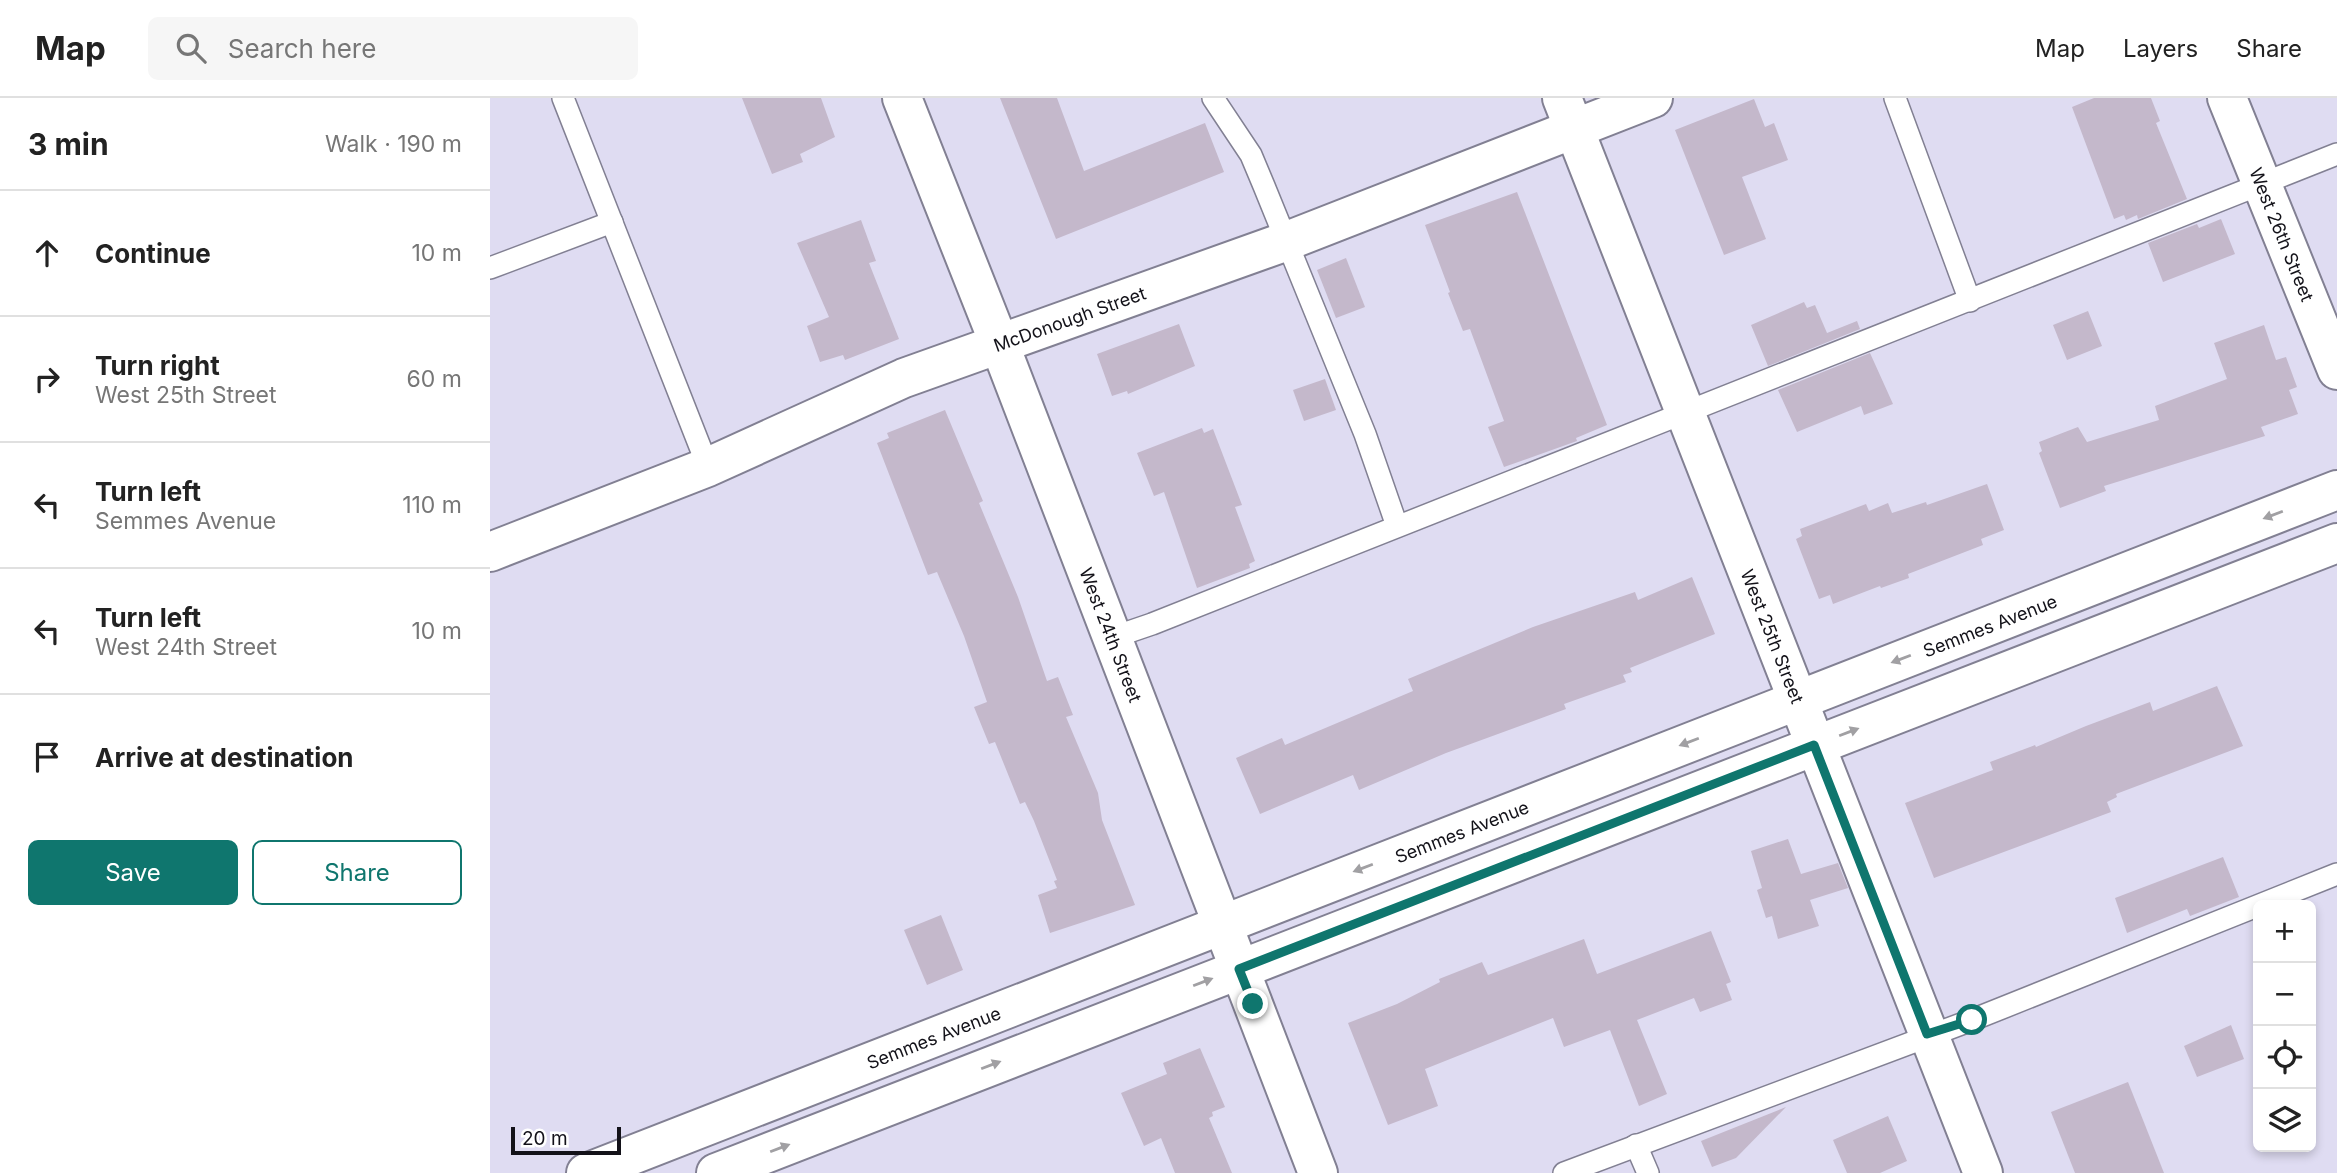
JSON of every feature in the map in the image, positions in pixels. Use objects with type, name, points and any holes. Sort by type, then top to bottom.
[{"type":"street","name":"West 24th Street","points":[[901,98],[999,343],[1318,1173]]},
{"type":"street","name":"McDonough Street","points":[[490,552],[708,467],[904,378],[1287,241],[1568,114],[1653,98]]},
{"type":"street","name":"West 26th Street","points":[[2227,98],[2337,370]]},
{"type":"street","name":"West 25th Street","points":[[1568,114],[1983,1173]]},
{"type":"street","name":"Semmes Avenue","points":[[586,1173],[2337,491]]},
{"type":"street","points":[[716,1173],[2337,543]]},
{"type":"lane","points":[[563,98],[708,467]]},
{"type":"lane","points":[[1213,98],[1251,155],[1365,434],[1398,526]]},
{"type":"lane","points":[[1895,98],[1970,301]]},
{"type":"lane","points":[[1111,638],[1686,414],[2337,154]]},
{"type":"lane","points":[[490,268],[612,222]]},
{"type":"lane","points":[[1564,1173],[1927,1034],[1972,1020],[2337,874]]},
{"type":"lane","points":[[1636,1145],[1648,1173]]},
{"type":"building","points":[[742,98],[821,98],[835,137],[800,154],[803,162],[772,174]]},
{"type":"building","points":[[1000,98],[1057,98],[1084,171],[1205,123],[1224,172],[1056,239]]},
{"type":"building","points":[[2094,98],[2151,98],[2160,121],[2156,123],[2187,199],[2138,219],[2137,215],[2126,220],[2124,215],[2114,219],[2072,107]]},
{"type":"building","points":[[1754,99],[1765,127],[1774,123],[1788,160],[1742,177],[1766,239],[1724,255],[1675,130]]},
{"type":"building","points":[[1517,192],[1607,425],[1576,438],[1577,441],[1504,467],[1488,427],[1504,421],[1470,329],[1463,331],[1425,225]]},
{"type":"building","points":[[2221,219],[2235,254],[2163,282],[2148,243],[2197,224],[2199,228]]},
{"type":"building","points":[[861,220],[876,261],[869,263],[899,339],[845,360],[843,355],[820,362],[807,326],[829,317],[797,243]]},
{"type":"building","points":[[1346,258],[1365,307],[1336,318],[1317,270]]},
{"type":"building","points":[[1804,302],[1807,308],[1815,305],[1827,333],[1857,321],[1860,329],[1768,366],[1751,325]]},
{"type":"building","points":[[2088,311],[2102,346],[2067,360],[2053,325]]},
{"type":"building","points":[[1179,324],[1195,366],[1128,394],[1127,391],[1112,396],[1097,354]]},
{"type":"building","points":[[2264,325],[2276,360],[2286,357],[2297,387],[2289,390],[2298,414],[2261,427],[2265,436],[2104,486],[2106,491],[2060,508],[2039,453],[2042,451],[2039,442],[2078,427],[2087,442],[2159,420],[2155,406],[2227,379],[2214,343]]},
{"type":"building","points":[[1870,353],[1893,404],[1864,415],[1861,406],[1797,432],[1778,390]]},
{"type":"building","points":[[1325,379],[1336,410],[1304,421],[1293,390]]},
{"type":"building","points":[[945,410],[983,501],[979,503],[1018,597],[1047,681],[1058,677],[1073,715],[1066,717],[1098,793],[1102,820],[1135,905],[1050,933],[1038,895],[1057,888],[1054,881],[1057,880],[1034,821],[1025,802],[1020,804],[995,742],[989,744],[974,707],[987,702],[964,636],[937,572],[928,575],[877,443],[889,438],[887,433]]},
{"type":"building","points":[[1202,428],[1204,433],[1213,429],[1242,505],[1235,507],[1255,561],[1249,564],[1250,568],[1197,588],[1164,492],[1154,496],[1137,453]]},
{"type":"building","points":[[1987,484],[2004,530],[1981,539],[1983,545],[1908,574],[1909,578],[1833,604],[1830,595],[1819,599],[1796,539],[1802,536],[1800,529],[1866,504],[1869,511],[1888,503],[1892,513],[1926,502],[1927,505]]},
{"type":"building","points":[[1692,577],[1715,634],[1630,668],[1632,672],[1623,675],[1626,682],[1564,704],[1566,709],[1446,753],[1359,790],[1353,775],[1260,814],[1236,758],[1282,738],[1285,745],[1413,691],[1408,679],[1533,627],[1635,592],[1638,600]]},
{"type":"building","points":[[2217,686],[2243,746],[2116,794],[2117,797],[2107,802],[2111,812],[1934,878],[1905,803],[1993,770],[1990,762],[2035,745],[2036,747],[2150,702],[2153,711]]},
{"type":"building","points":[[1788,839],[1801,874],[1838,863],[1848,888],[1810,900],[1819,926],[1778,939],[1772,916],[1766,918],[1757,890],[1762,888],[1751,851]]},
{"type":"building","points":[[2223,857],[2239,897],[2190,916],[2187,909],[2127,933],[2115,898]]},
{"type":"building","points":[[941,915],[963,970],[927,985],[904,930]]},
{"type":"building","points":[[1711,931],[1731,982],[1726,984],[1732,1000],[1700,1012],[1694,998],[1637,1020],[1667,1094],[1639,1106],[1610,1030],[1564,1047],[1553,1018],[1425,1069],[1438,1106],[1388,1125],[1348,1023],[1397,1004],[1440,982],[1439,979],[1482,962],[1488,975],[1584,939],[1597,974]]},
{"type":"building","points":[[2231,1025],[2244,1059],[2197,1077],[2184,1046]]},
{"type":"building","points":[[1200,1048],[1225,1107],[1212,1112],[1213,1116],[1209,1118],[1232,1173],[1175,1173],[1161,1138],[1144,1146],[1121,1093],[1167,1074],[1163,1063]]},
{"type":"building","points":[[2128,1082],[2164,1173],[2075,1173],[2051,1112]]},
{"type":"building","points":[[1786,1107],[1736,1158],[1712,1167],[1701,1141]]},
{"type":"building","points":[[1888,1116],[1907,1161],[1880,1173],[1847,1173],[1833,1140]]},
{"type":"route","points":[[1253,1004],[1239,969],[1814,745],[1927,1034],[1972,1020]]}]
